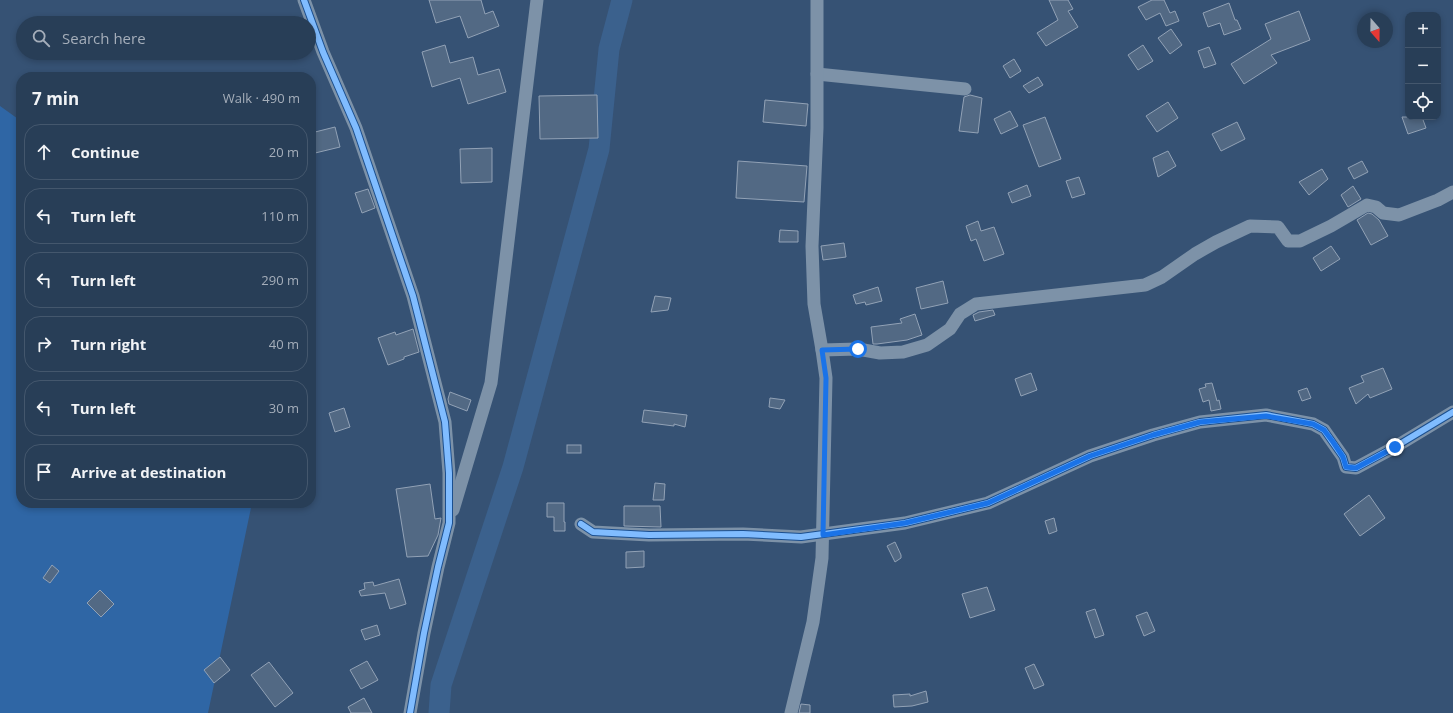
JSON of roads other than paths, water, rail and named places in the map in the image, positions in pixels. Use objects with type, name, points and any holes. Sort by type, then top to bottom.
[{"type":"street","points":[[304,0],[310,16]]},
{"type":"street","points":[[410,713],[424,633],[438,567],[449,523],[491,383],[537,0]]},
{"type":"street","points":[[791,713],[813,622],[822,558],[823,535],[826,378],[814,304],[812,246],[817,128],[817,0]]},
{"type":"street","points":[[316,33],[356,128],[413,296],[445,422],[450,473],[449,523]]},
{"type":"street","points":[[817,74],[964,89]]},
{"type":"street","points":[[822,350],[858,349],[880,353],[903,352],[927,345],[950,329],[960,314],[976,304],[1145,285],[1162,277],[1216,242],[1250,226],[1278,226],[1288,241],[1300,241],[1331,226],[1367,205],[1376,207],[1383,213],[1399,215],[1438,200],[1453,192]]},
{"type":"street","points":[[581,524],[593,532],[649,535],[743,534],[801,536],[823,535],[905,523],[988,503],[1090,456],[1153,435],[1200,422],[1266,416],[1313,424],[1324,430],[1343,457],[1346,467],[1356,468],[1395,447],[1453,412]]},
{"type":"waterway","points":[[439,713],[441,685],[513,467],[599,149],[609,49],[622,0]]}]
